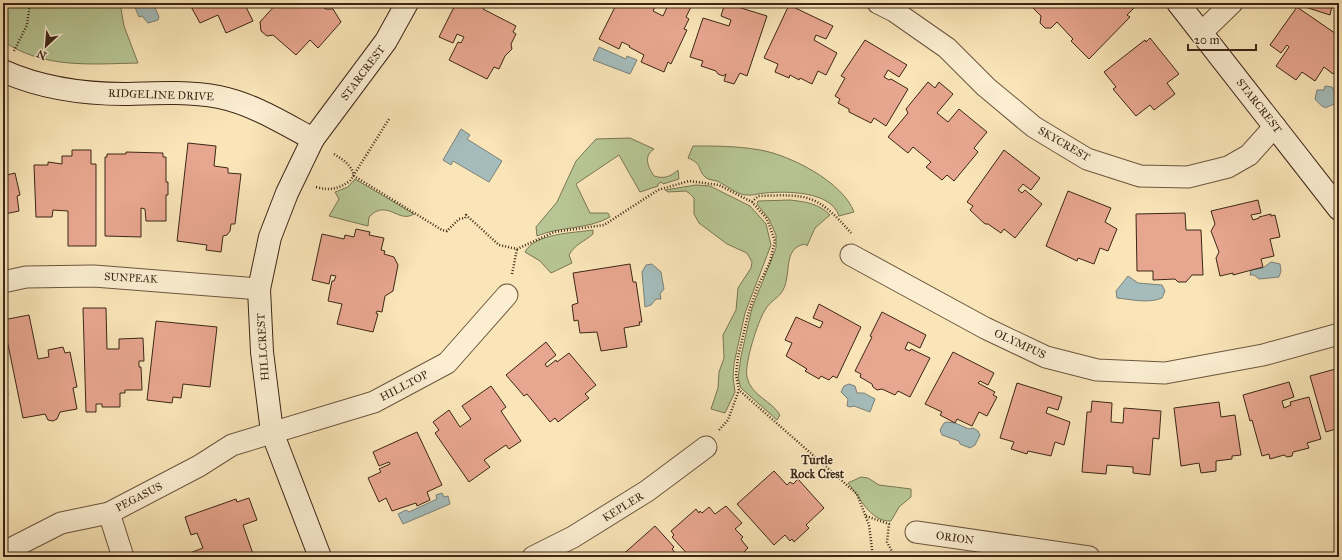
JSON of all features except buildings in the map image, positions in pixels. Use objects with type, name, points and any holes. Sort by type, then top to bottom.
[{"type":"street","name":"STARCREST","points":[[314,139],[386,41],[407,3]]},
{"type":"street","name":"SKYCREST","points":[[878,3],[894,11],[947,48],[986,86],[1034,127],[1087,159],[1140,176],[1188,177],[1228,167],[1249,156],[1275,126]]},
{"type":"street","name":"STARCREST","points":[[1178,3],[1339,209]]},
{"type":"street","points":[[1201,34],[1232,3]]},
{"type":"street","name":"RIDGELINE DRIVE","points":[[3,71],[18,78],[73,91],[123,94],[168,93],[219,97],[266,114],[314,139]]},
{"type":"street","name":"HILLCREST","points":[[314,139],[287,192],[270,237],[260,289],[262,352],[272,432],[320,557]]},
{"type":"street","name":"OLYMPUS","points":[[851,255],[985,328],[1046,357],[1097,370],[1165,373],[1263,354],[1339,334]]},
{"type":"street","name":"SUNPEAK","points":[[3,282],[26,277],[94,276],[260,289]]},
{"type":"street","name":"HILLTOP","points":[[272,432],[374,402],[447,363],[508,295]]},
{"type":"street","name":"PEGASUS","points":[[6,557],[10,549],[61,523],[109,513],[199,466],[232,445],[272,432]]},
{"type":"street","name":"KEPLER","points":[[533,557],[573,537],[648,491],[706,447]]},
{"type":"street","points":[[109,513],[123,557]]},
{"type":"street","name":"ORION","points":[[916,532],[1089,557]]},
{"type":"path","points":[[14,52],[27,25],[30,3]]},
{"type":"path","points":[[316,187],[328,190],[340,188],[350,181],[389,119]]},
{"type":"path","points":[[334,154],[347,163],[352,169],[354,176],[442,230],[448,231],[459,219],[465,218],[466,215],[499,246],[517,249],[554,232],[604,225],[658,190],[689,181],[719,186],[752,202],[767,219],[775,241],[770,262],[758,286],[749,311],[738,357],[736,375],[739,390],[728,420]]},
{"type":"path","points":[[752,202],[758,196],[807,197],[819,202],[832,211],[851,233],[851,255]]},
{"type":"path","points":[[739,390],[856,494],[869,525],[873,557]]},
{"type":"path","points":[[865,516],[889,524],[887,542],[895,557]]},
{"type":"green space","points":[[3,3],[120,3],[124,26],[138,63],[68,63],[51,61],[18,50],[3,41]]},
{"type":"green space","points":[[630,138],[654,149],[649,155],[648,165],[654,176],[667,177],[678,170],[679,179],[663,184],[661,182],[658,186],[640,192],[619,155],[576,184],[590,213],[608,213],[610,217],[592,224],[537,236],[536,227],[557,202],[576,161],[596,139]]},
{"type":"green space","points":[[693,146],[726,146],[760,150],[786,158],[814,172],[839,190],[848,201],[854,212],[839,216],[834,208],[827,202],[818,197],[807,194],[785,192],[743,195],[717,181],[705,177],[696,162],[688,158]]},
{"type":"green space","points":[[355,179],[414,214],[403,216],[387,210],[381,210],[375,212],[369,217],[368,226],[329,216],[339,199],[335,192],[348,187]]},
{"type":"green space","points":[[696,185],[710,186],[750,206],[766,224],[771,245],[745,313],[734,364],[733,377],[735,392],[725,413],[711,409],[718,388],[719,372],[724,358],[723,335],[736,310],[738,288],[751,268],[752,262],[747,253],[727,244],[699,223],[694,214],[694,198],[690,194],[686,191],[668,192],[665,190]]},
{"type":"green space","points":[[790,200],[807,202],[821,208],[830,215],[815,228],[807,246],[805,244],[798,246],[793,251],[790,256],[786,284],[779,295],[765,310],[755,333],[748,363],[747,377],[753,389],[772,405],[780,415],[777,420],[741,388],[738,378],[741,356],[752,308],[776,248],[776,235],[769,219],[757,204],[758,201]]},
{"type":"green space","points":[[593,230],[593,234],[571,251],[569,255],[572,263],[551,273],[540,261],[525,252],[537,241],[546,237]]},
{"type":"green space","points":[[861,477],[868,478],[879,485],[911,489],[911,497],[899,507],[891,521],[884,520],[871,513],[866,508],[848,483]]},
{"type":"water","points":[[134,3],[153,3],[159,17],[158,20],[148,23],[142,16],[139,17]]},
{"type":"water","points":[[599,47],[626,59],[627,56],[637,60],[630,74],[593,60]]},
{"type":"water","points":[[1325,86],[1332,87],[1334,92],[1339,93],[1339,103],[1327,107],[1319,104],[1315,99],[1317,90],[1324,90]]},
{"type":"water","points":[[461,129],[470,135],[467,139],[502,161],[489,182],[453,161],[451,165],[443,160]]},
{"type":"water","points":[[1271,262],[1280,264],[1281,271],[1279,277],[1259,279],[1254,275],[1250,275],[1251,270],[1263,268]]},
{"type":"water","points":[[652,264],[661,272],[664,289],[660,294],[661,299],[656,299],[651,305],[645,307],[642,272],[646,265]]},
{"type":"water","points":[[1128,276],[1138,283],[1162,285],[1165,291],[1162,298],[1145,301],[1117,298],[1116,291]]},
{"type":"water","points":[[849,384],[855,386],[857,393],[864,393],[875,399],[870,412],[854,406],[847,406],[848,399],[841,392],[844,386]]},
{"type":"water","points":[[944,423],[955,423],[969,429],[973,428],[978,431],[980,435],[975,445],[970,448],[960,444],[959,441],[942,435],[940,430]]},
{"type":"water","points":[[442,493],[444,497],[448,496],[450,504],[403,524],[398,514],[406,510],[409,512],[437,499],[436,495]]},
{"type":"district","name":"Turtle Rock Crest","points":[[817,467]]}]
